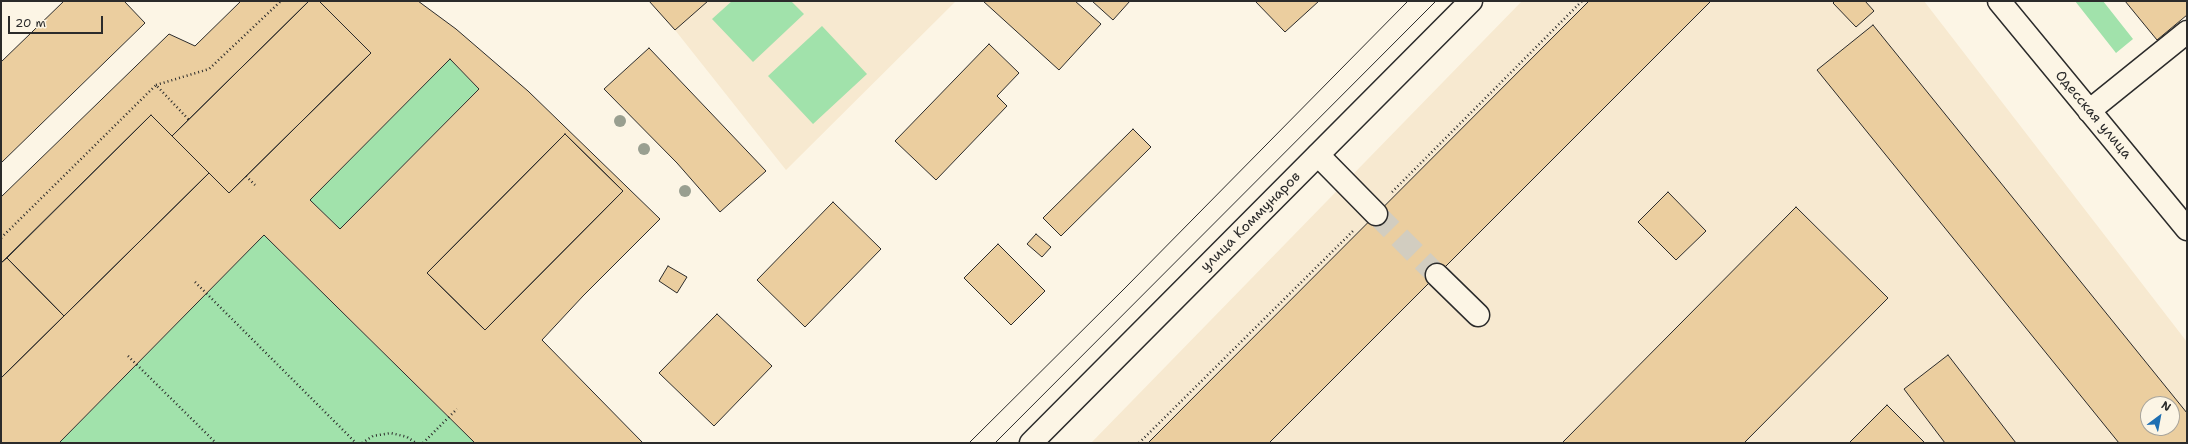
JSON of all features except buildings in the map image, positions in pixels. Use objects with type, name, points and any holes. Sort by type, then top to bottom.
[{"type":"main road","name":"улица Коммунаров","points":[[1031,443],[1471,1]]},
{"type":"main road","name":"Одесская улица","points":[[1999,1],[2187,229]]},
{"type":"main road","points":[[2089,111],[2187,32]]},
{"type":"main road","points":[[1318,155],[1376,214]]},
{"type":"main road","points":[[1437,275],[1478,315]]},
{"type":"path","points":[[1,238],[156,86],[209,69],[281,1]]},
{"type":"path","points":[[156,86],[189,120]]},
{"type":"path","points":[[246,176],[255,186]]},
{"type":"path","points":[[195,282],[356,443]]},
{"type":"path","points":[[128,356],[216,443]]},
{"type":"path","points":[[423,443],[456,409]]},
{"type":"path","points":[[362,443],[374,436],[391,433],[406,437],[416,443]]},
{"type":"shaded area","points":[[649,1],[956,1],[786,170],[675,30]]},
{"type":"shaded area","points":[[1522,1],[1924,1],[2187,342],[2187,443],[1091,443]]},
{"type":"green space","points":[[732,1],[791,1],[804,14],[753,62],[712,19]]},
{"type":"green space","points":[[2075,1],[2103,1],[2133,39],[2116,53]]},
{"type":"green space","points":[[822,26],[867,74],[813,124],[768,76]]},
{"type":"green space","points":[[450,59],[479,89],[340,229],[310,200]]},
{"type":"green space","points":[[264,235],[475,443],[59,443]]},
{"type":"tunnel","points":[[1376,214],[1437,275]]},
{"type":"tram line","points":[[969,443],[1125,288],[1408,1]]},
{"type":"tram line","points":[[995,443],[1436,1]]}]
